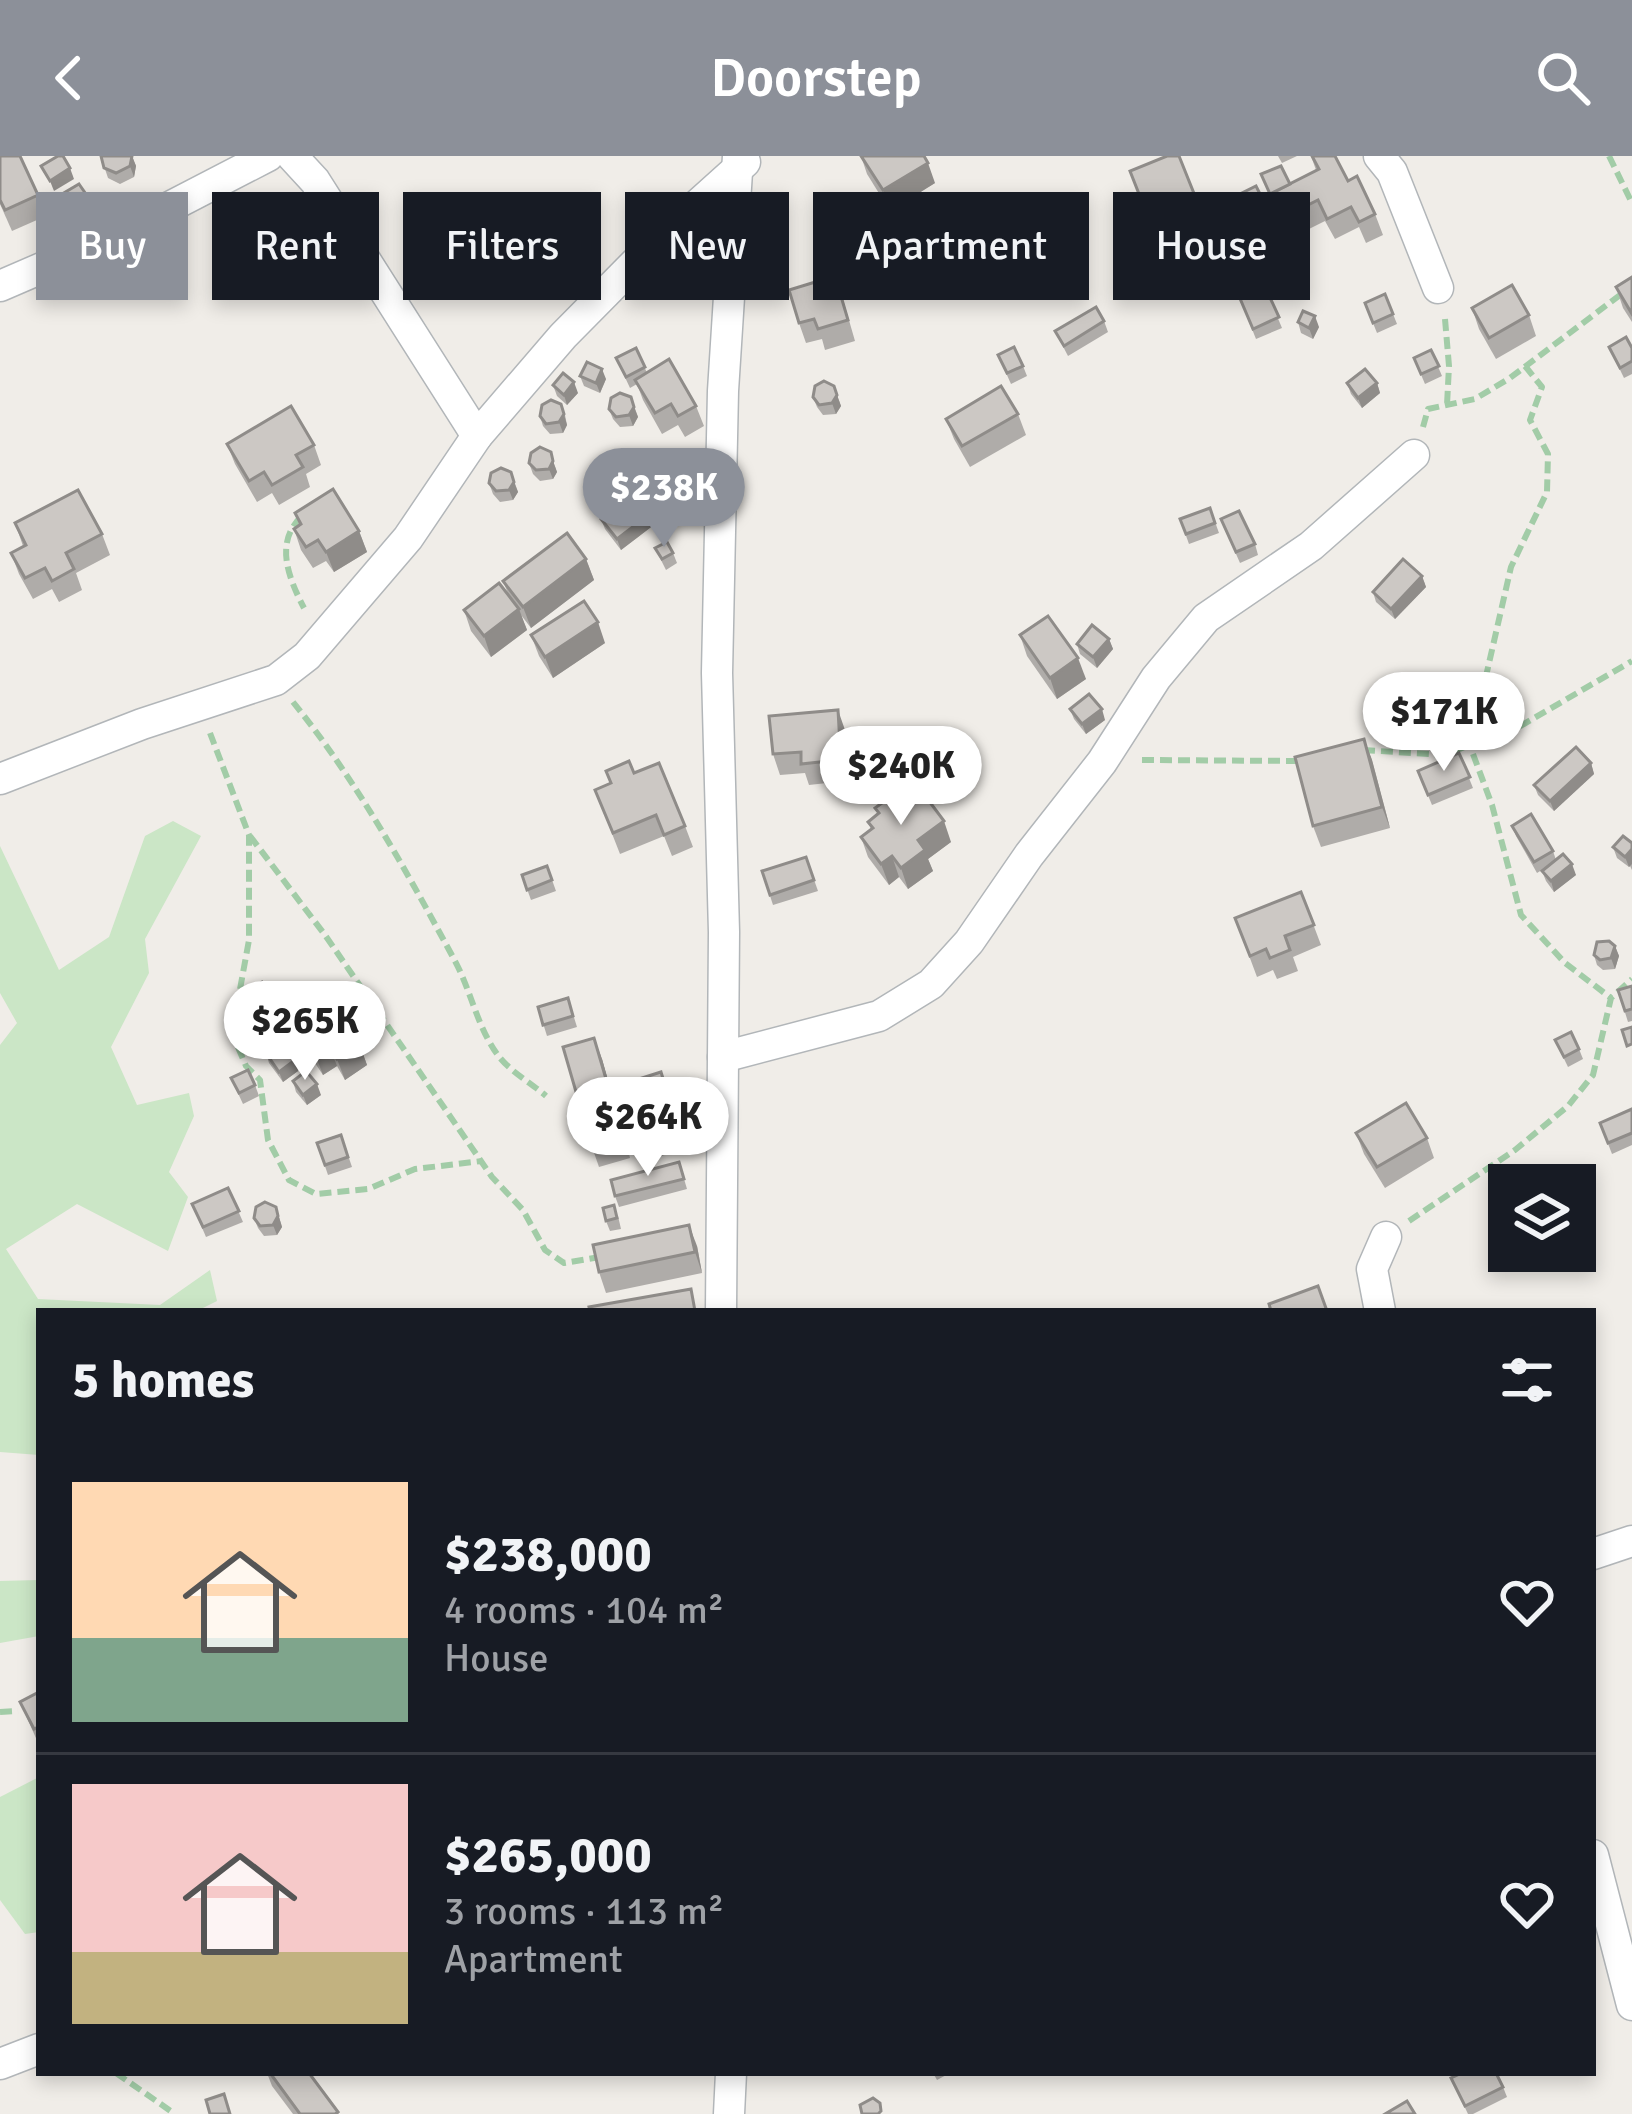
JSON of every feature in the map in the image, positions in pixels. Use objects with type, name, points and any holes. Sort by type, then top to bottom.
[{"type":"street","points":[[0,286],[102,242],[268,156]]},
{"type":"street","points":[[292,156],[315,181],[476,436]]},
{"type":"street","points":[[0,779],[142,724],[276,680],[321,644],[408,538],[476,436],[593,304],[745,159]]},
{"type":"street","points":[[722,1308],[717,673],[723,391],[745,159]]},
{"type":"street","points":[[1395,161],[1438,288]]},
{"type":"street","points":[[723,1057],[879,1016],[931,984],[969,942],[1102,762],[1156,678],[1206,618],[1311,546],[1414,455]]},
{"type":"street","points":[[1378,1308],[1372,1269],[1386,1237]]},
{"type":"street","points":[[1596,1553],[1632,1541]]},
{"type":"street","points":[[1596,1867],[1632,2005]]},
{"type":"street","points":[[0,2064],[36,2050]]},
{"type":"street","points":[[729,2114],[731,2076]]},
{"type":"path","points":[[1609,156],[1632,203]]},
{"type":"path","points":[[1414,455],[1428,409],[1474,399],[1632,286]]},
{"type":"path","points":[[1438,288],[1448,334],[1447,405]]},
{"type":"path","points":[[1525,366],[1542,387],[1530,420],[1548,454],[1546,493],[1511,567],[1470,746],[1492,805],[1521,915],[1565,963],[1611,998]]},
{"type":"path","points":[[308,510],[290,528],[287,562],[291,582],[321,644]]},
{"type":"path","points":[[1362,750],[1442,755],[1470,746],[1517,728],[1632,661]]},
{"type":"path","points":[[276,680],[323,740],[392,848],[458,967],[499,1058],[546,1096]]},
{"type":"path","points":[[197,708],[223,758],[249,835],[325,935],[482,1161],[523,1210],[545,1250],[564,1263],[608,1256]]},
{"type":"path","points":[[1102,762],[1322,758]]},
{"type":"path","points":[[249,835],[248,940],[232,1034],[246,1066],[260,1080],[268,1140],[290,1180],[316,1194],[368,1189],[415,1168],[482,1161]]},
{"type":"path","points":[[1386,1237],[1515,1150],[1568,1106],[1593,1075],[1611,998],[1632,979]]},
{"type":"path","points":[[0,1712],[18,1711]]},
{"type":"path","points":[[120,2076],[175,2114]]},
{"type":"green space","points":[[173,821],[201,836],[145,939],[149,973],[111,1047],[137,1105],[189,1093],[194,1116],[169,1172],[188,1197],[168,1251],[77,1204],[6,1249],[38,1299],[160,1305],[210,1270],[217,1301],[203,1308],[36,1308],[36,1455],[0,1452],[0,1045],[17,1023],[0,993],[0,846],[59,970],[109,937],[145,836]]},
{"type":"green space","points":[[36,1580],[36,1637],[0,1643],[0,1581]]},
{"type":"green space","points":[[36,1779],[36,1932],[25,1934],[0,1900],[0,1797]]},
{"type":"building","points":[[0,156],[20,156],[36,196],[5,210],[0,200]]},
{"type":"building","points":[[58,156],[70,168],[50,181],[41,166]]},
{"type":"building","points":[[101,156],[132,156],[130,166],[116,173],[104,168]]},
{"type":"building","points":[[861,156],[924,156],[928,163],[883,190]]},
{"type":"building","points":[[1179,156],[1193,192],[1138,192],[1130,171]]},
{"type":"building","points":[[1312,156],[1335,156],[1348,181],[1357,176],[1375,214],[1359,222],[1351,207],[1327,219],[1318,200],[1310,204],[1310,192],[1274,192],[1319,169]]},
{"type":"building","points":[[1281,166],[1290,184],[1269,192],[1261,174]]},
{"type":"building","points":[[1632,277],[1632,314],[1616,287]]},
{"type":"building","points":[[813,283],[813,300],[842,300],[848,320],[818,329],[814,319],[799,323],[789,290]]},
{"type":"building","points":[[1512,285],[1529,315],[1489,338],[1472,308]]},
{"type":"building","points":[[1385,294],[1393,314],[1373,323],[1365,303]]},
{"type":"building","points":[[1241,300],[1271,300],[1279,317],[1253,329]]},
{"type":"building","points":[[1096,307],[1104,321],[1064,346],[1055,331]]},
{"type":"building","points":[[1303,311],[1315,316],[1309,328],[1298,322]]},
{"type":"building","points":[[1626,337],[1632,361],[1620,368],[1609,347]]},
{"type":"building","points":[[1014,347],[1023,366],[1007,373],[998,355]]},
{"type":"building","points":[[636,348],[645,367],[626,377],[616,358]]},
{"type":"building","points":[[1431,350],[1439,366],[1421,374],[1414,358]]},
{"type":"building","points":[[669,359],[696,406],[678,416],[671,404],[655,413],[635,380]]},
{"type":"building","points":[[587,362],[602,369],[596,383],[580,376]]},
{"type":"building","points":[[1365,369],[1377,383],[1358,398],[1347,383]]},
{"type":"building","points":[[563,373],[574,382],[564,395],[553,385]]},
{"type":"building","points":[[824,381],[834,386],[837,395],[832,403],[819,405],[813,397],[815,386]]},
{"type":"building","points":[[1001,386],[1018,414],[962,446],[946,419]]},
{"type":"building","points":[[620,393],[631,397],[634,407],[629,415],[616,417],[609,409],[611,398]]},
{"type":"building","points":[[551,400],[561,404],[564,414],[559,422],[546,424],[540,416],[542,405]]},
{"type":"building","points":[[291,406],[314,445],[296,455],[303,467],[272,485],[264,472],[249,481],[227,444]]},
{"type":"building","points":[[540,447],[551,452],[549,469],[536,470],[529,463],[531,453]]},
{"type":"building","points":[[672,454],[694,484],[666,505],[644,475]]},
{"type":"building","points":[[501,468],[511,472],[514,482],[509,490],[496,491],[489,483],[491,473]]},
{"type":"building","points":[[333,489],[359,531],[326,552],[318,540],[306,547],[294,529],[301,524],[295,513]]},
{"type":"building","points":[[78,490],[102,534],[66,553],[74,569],[52,581],[45,568],[25,578],[11,553],[26,545],[15,523]]},
{"type":"building","points":[[639,490],[655,510],[617,539],[601,519]]},
{"type":"building","points":[[1210,508],[1215,523],[1186,534],[1180,519]]},
{"type":"building","points":[[1239,511],[1255,544],[1236,552],[1221,519]]},
{"type":"building","points":[[567,533],[586,559],[523,607],[503,581]]},
{"type":"building","points":[[667,542],[673,553],[662,559],[655,548]]},
{"type":"building","points":[[1403,559],[1422,576],[1391,609],[1373,592]]},
{"type":"building","points":[[499,583],[519,609],[484,636],[464,610]]},
{"type":"building","points":[[584,601],[598,622],[545,657],[531,635]]},
{"type":"building","points":[[1048,616],[1078,658],[1050,678],[1020,635]]},
{"type":"building","points":[[1092,625],[1109,639],[1093,657],[1077,644]]},
{"type":"building","points":[[1089,694],[1102,709],[1082,724],[1070,709]]},
{"type":"building","points":[[838,710],[840,745],[827,747],[829,761],[801,764],[801,752],[773,754],[769,716]]},
{"type":"building","points":[[1364,739],[1382,807],[1313,826],[1295,757]]},
{"type":"building","points":[[1576,747],[1591,763],[1550,801],[1534,785]]},
{"type":"building","points":[[1459,753],[1470,777],[1428,795],[1418,771]]},
{"type":"building","points":[[629,761],[634,773],[659,763],[685,826],[664,835],[656,815],[613,833],[595,790],[611,783],[606,771]]},
{"type":"building","points":[[920,789],[944,821],[918,840],[925,850],[901,868],[892,856],[881,864],[861,837],[873,828],[868,822],[879,813],[875,808],[896,793],[903,802]]},
{"type":"building","points":[[1531,814],[1553,851],[1534,862],[1512,826]]},
{"type":"building","points":[[1623,836],[1632,843],[1625,857],[1613,847]]},
{"type":"building","points":[[1563,854],[1572,864],[1551,881],[1542,871]]},
{"type":"building","points":[[806,857],[814,880],[770,895],[762,871]]},
{"type":"building","points":[[547,866],[552,880],[527,890],[522,875]]},
{"type":"building","points":[[1301,892],[1314,925],[1285,936],[1290,950],[1270,958],[1266,949],[1250,956],[1235,918]]},
{"type":"building","points":[[1597,942],[1615,946],[1611,958],[1600,960],[1594,955]]},
{"type":"building","points":[[262,982],[276,1002],[257,1015],[243,995]]},
{"type":"building","points":[[1632,986],[1632,1009],[1625,1011],[1618,990]]},
{"type":"building","points":[[344,997],[365,1028],[354,1035],[360,1044],[337,1059],[329,1045],[315,1054],[298,1028]]},
{"type":"building","points":[[568,998],[573,1016],[543,1025],[538,1007]]},
{"type":"building","points":[[1632,1027],[1632,1044],[1627,1046],[1622,1030]]},
{"type":"building","points":[[1571,1032],[1579,1049],[1564,1057],[1555,1040]]},
{"type":"building","points":[[594,1038],[623,1137],[592,1147],[563,1047]]},
{"type":"building","points":[[281,1041],[295,1060],[279,1072],[266,1053]]},
{"type":"building","points":[[248,1070],[255,1085],[239,1093],[231,1078]]},
{"type":"building","points":[[306,1071],[317,1084],[303,1095],[293,1081]]},
{"type":"building","points":[[661,1072],[678,1128],[637,1140],[620,1085]]},
{"type":"building","points":[[1406,1103],[1427,1138],[1377,1167],[1356,1133]]},
{"type":"building","points":[[1632,1109],[1632,1133],[1608,1143],[1600,1123]]},
{"type":"building","points":[[341,1135],[348,1157],[325,1165],[317,1143]]},
{"type":"building","points":[[679,1162],[684,1179],[615,1196],[611,1180]]},
{"type":"building","points":[[228,1188],[239,1211],[203,1227],[192,1204]]},
{"type":"building","points":[[265,1202],[276,1207],[278,1216],[273,1225],[260,1226],[254,1218],[256,1207]]},
{"type":"building","points":[[614,1205],[617,1218],[606,1221],[603,1208]]},
{"type":"building","points":[[689,1225],[695,1252],[599,1272],[593,1245]]},
{"type":"building","points":[[1318,1286],[1326,1308],[1270,1308],[1269,1304]]},
{"type":"building","points":[[691,1289],[694,1308],[589,1308]]},
{"type":"building","points":[[36,1694],[36,1728],[34,1729],[20,1702]]},
{"type":"building","points":[[272,2076],[311,2076],[338,2112],[300,2114]]},
{"type":"building","points":[[1498,2076],[1503,2087],[1465,2106],[1451,2078]]},
{"type":"building","points":[[224,2094],[230,2114],[210,2114],[206,2100]]},
{"type":"building","points":[[873,2098],[881,2111],[862,2114],[860,2105]]},
{"type":"building","points":[[1407,2101],[1415,2114],[1385,2114]]}]
